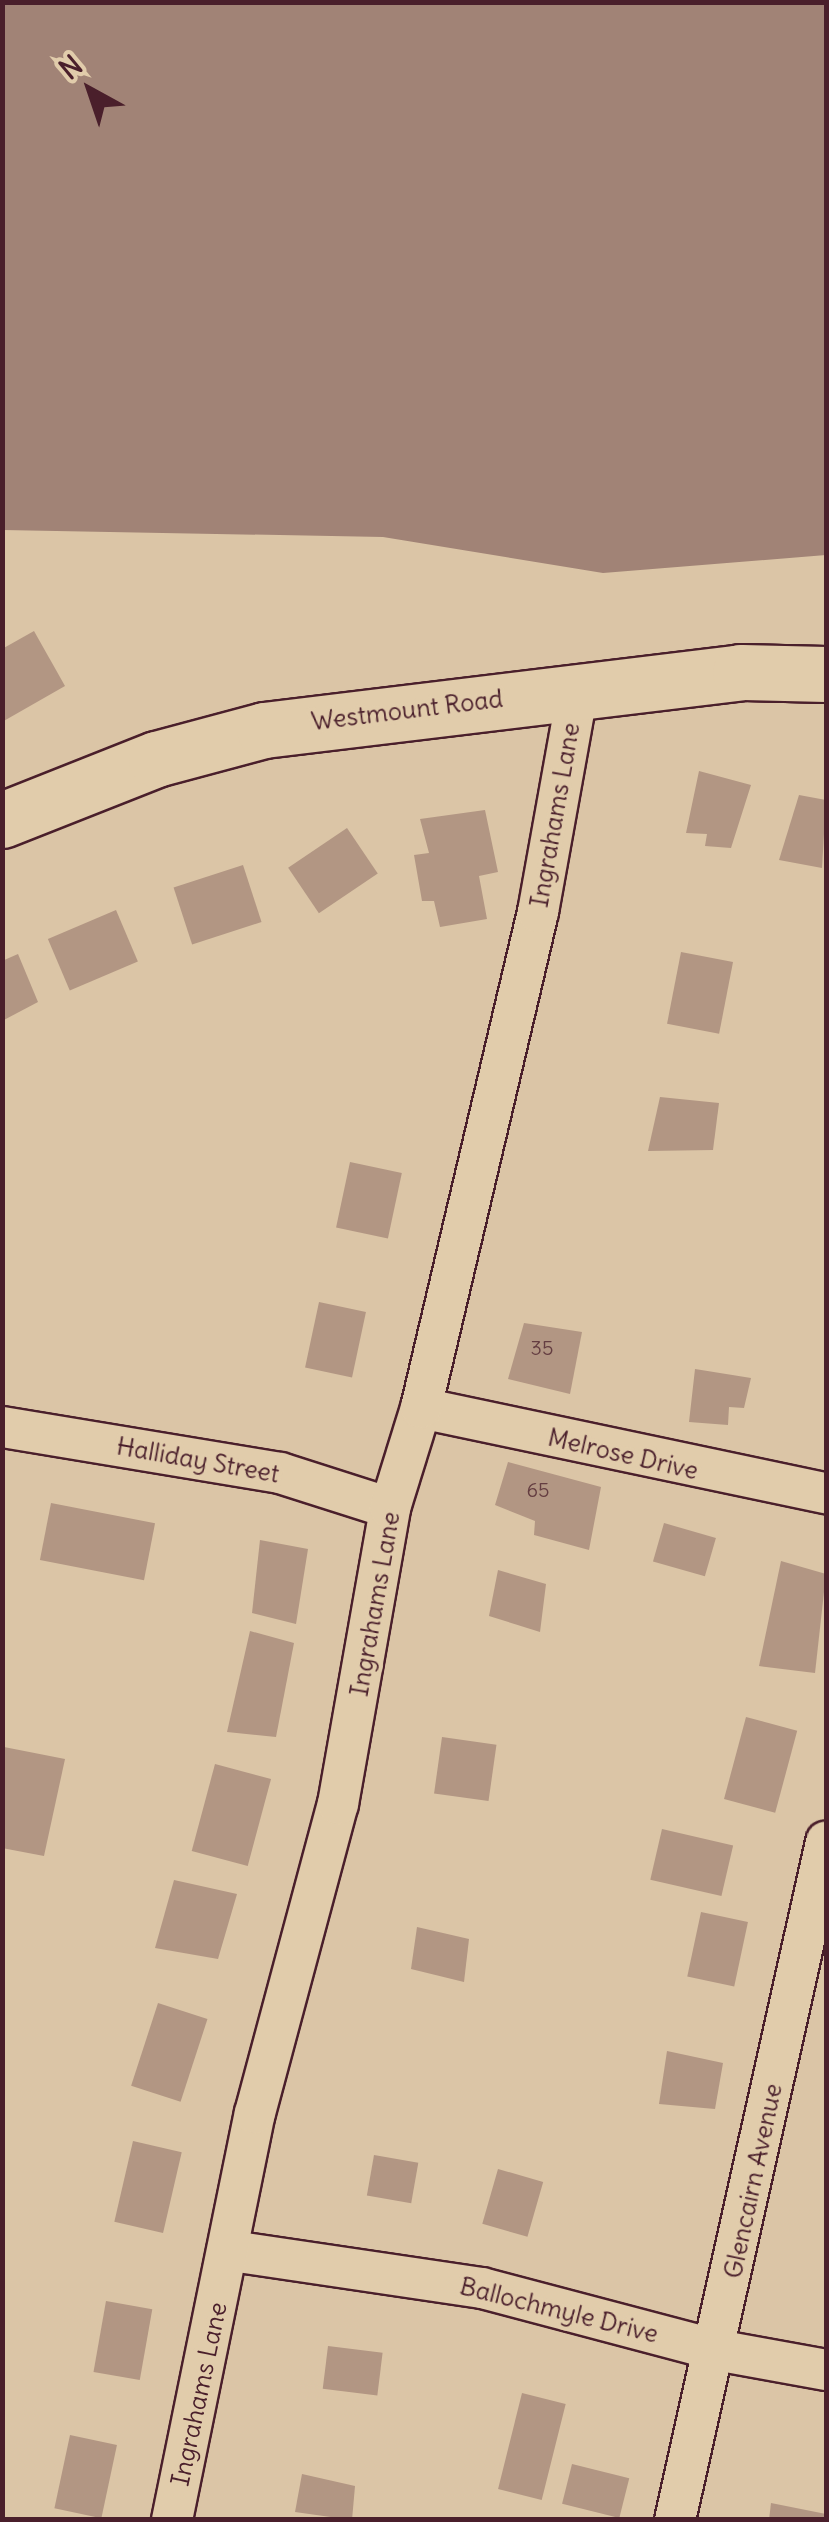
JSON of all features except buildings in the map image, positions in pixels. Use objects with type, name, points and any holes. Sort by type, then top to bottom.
[{"type":"main road","name":"Westmount Road","points":[[2,820],[156,759],[264,730],[740,672],[826,674]]},
{"type":"street","name":"Ingrahams Lane","points":[[172,2520],[231,2251],[255,2113],[338,1804],[390,1508],[421,1408],[538,912],[578,689]]},
{"type":"street","name":"Melrose Drive","points":[[421,1408],[826,1493]]},
{"type":"street","name":"Halliday Street","points":[[2,1426],[280,1473],[390,1508]]},
{"type":"street","name":"Glencairn Avenue","points":[[675,2520],[716,2350],[826,1842]]},
{"type":"street","name":"Ballochmyle Drive","points":[[231,2251],[482,2288],[716,2350],[826,2370]]},
{"type":"shaded area","points":[[3,2],[826,3],[826,555],[603,573],[383,537],[3,530]]}]
